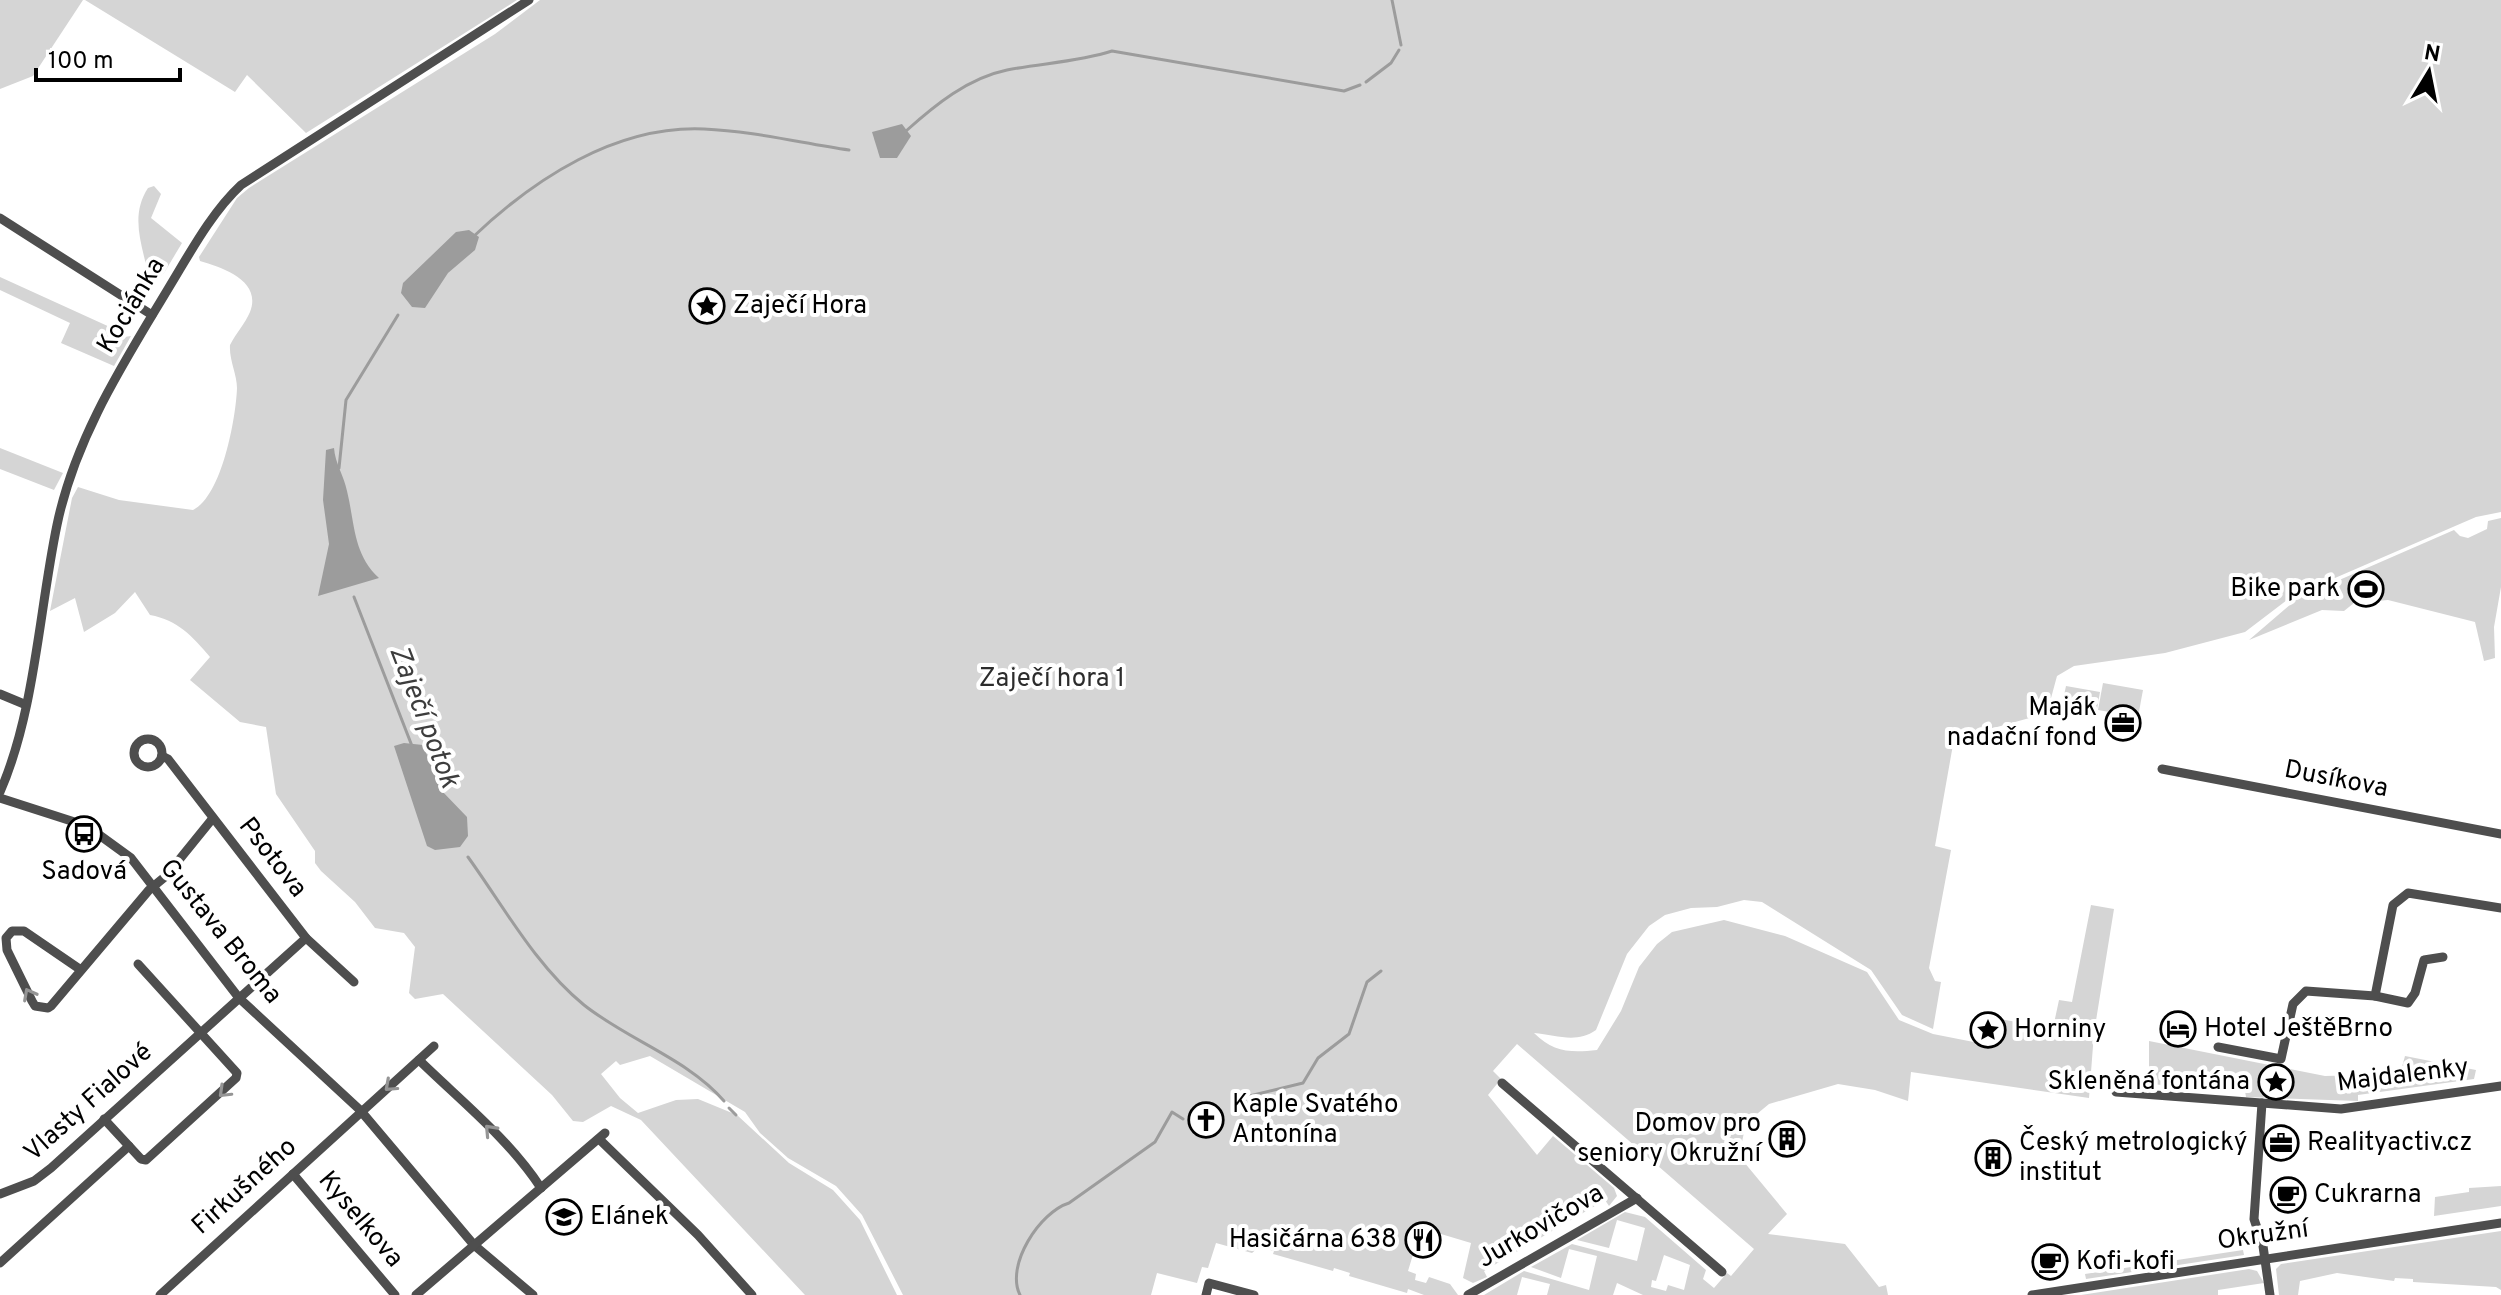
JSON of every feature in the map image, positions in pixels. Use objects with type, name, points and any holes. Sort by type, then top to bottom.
[{"type":"street","name":"Kociánka","points":[[0,792],[11,767],[64,492],[104,398],[152,315],[227,198],[241,185],[529,0]]},
{"type":"street","points":[[0,218],[152,315]]},
{"type":"street","points":[[0,694],[24,704]]},
{"type":"street","name":"Psotova","points":[[162,756],[168,759],[306,938],[354,982]]},
{"type":"street","points":[[0,764],[11,767]]},
{"type":"street","name":"Dusíkova","points":[[2162,769],[2501,834]]},
{"type":"street","name":"Gustava Broma","points":[[0,798],[95,830],[131,858],[239,998],[360,1110],[474,1245],[533,1295]]},
{"type":"street","points":[[81,970],[24,931],[12,931],[6,938],[7,950],[35,1006],[44,1009],[51,1006],[213,818]]},
{"type":"street","points":[[2375,996],[2393,905],[2399,897],[2417,892],[2501,908]]},
{"type":"street","name":"Vlasty Fialové","points":[[0,1194],[34,1181],[306,938]]},
{"type":"street","points":[[2218,1047],[2281,1059],[2293,1004],[2306,991],[2375,996],[2408,1003],[2415,993],[2424,960],[2443,957]]},
{"type":"street","points":[[104,1119],[141,1159],[153,1157],[236,1078],[237,1073],[138,964]]},
{"type":"street","name":"Firkušného","points":[[160,1295],[360,1110],[434,1046]]},
{"type":"street","points":[[419,1060],[465,1099],[483,1124],[528,1168],[541,1188]]},
{"type":"street","name":"Jurkovičova","points":[[1502,1083],[1722,1272]]},
{"type":"street","name":"Majdalenky","points":[[2116,1092],[2341,1109],[2501,1086]]},
{"type":"street","points":[[2262,1103],[2254,1219],[2270,1295]]},
{"type":"street","points":[[416,1295],[602,1136],[752,1295]]},
{"type":"street","points":[[0,1263],[129,1146]]},
{"type":"street","name":"Kyselkova","points":[[293,1174],[395,1295]]},
{"type":"street","name":"Jurkovičova","points":[[1468,1295],[1637,1198]]},
{"type":"street","name":"Okružní","points":[[2032,1295],[2501,1223]]},
{"type":"street","points":[[1206,1295],[1209,1283],[1254,1295]]},
{"type":"green space","points":[[0,0],[83,0],[33,76],[0,89]]},
{"type":"green space","points":[[85,0],[517,0],[306,133],[247,75],[235,92]]},
{"type":"green space","name":"Zaječí hora 1","points":[[540,0],[2501,0],[2501,512],[2476,517],[2291,597],[2245,632],[2165,653],[2074,666],[2057,676],[2047,713],[1954,739],[1935,846],[1951,850],[1929,968],[1935,981],[1941,982],[1933,1029],[1902,1015],[1871,970],[1762,902],[1744,900],[1665,915],[1649,926],[1627,954],[1596,1030],[1574,1038],[1534,1033],[1562,1050],[1597,1050],[1621,1011],[1639,967],[1657,944],[1672,932],[1724,920],[1785,936],[1867,972],[1899,1020],[1933,1034],[1994,1046],[1999,1019],[2053,1028],[2059,1000],[2072,1002],[2091,905],[2114,909],[2094,1033],[2089,1098],[1911,1072],[1908,1101],[1875,1090],[1838,1084],[1769,1104],[1746,1123],[1739,1156],[1787,1214],[1768,1234],[1845,1244],[1879,1287],[1886,1285],[1888,1295],[1643,1295],[1617,1283],[1613,1295],[1547,1295],[1550,1284],[1522,1277],[1517,1295],[1484,1295],[1524,1271],[1589,1290],[1597,1256],[1569,1249],[1561,1278],[1531,1267],[1572,1244],[1637,1261],[1645,1228],[1617,1220],[1609,1248],[1577,1240],[1625,1212],[1645,1217],[1706,1270],[1703,1279],[1714,1288],[1727,1273],[1731,1276],[1754,1249],[1517,1044],[1493,1071],[1501,1079],[1488,1095],[1537,1155],[1553,1136],[1614,1188],[1617,1196],[1609,1206],[1605,1200],[1484,1271],[1487,1277],[1473,1283],[1463,1278],[1471,1243],[1421,1228],[1408,1271],[1416,1274],[1415,1280],[1426,1283],[1429,1277],[1450,1284],[1458,1295],[1424,1295],[1408,1289],[1407,1293],[1349,1276],[1350,1273],[1334,1268],[1333,1271],[1273,1254],[1274,1251],[1259,1247],[1252,1253],[1216,1243],[1208,1268],[1202,1267],[1197,1283],[1157,1273],[1151,1295],[903,1295],[862,1215],[836,1186],[788,1158],[760,1133],[745,1112],[650,1056],[620,1065],[616,1061],[601,1074],[620,1098],[638,1113],[676,1100],[698,1099],[737,1115],[789,1163],[833,1190],[860,1220],[897,1295],[805,1295],[641,1120],[611,1106],[583,1122],[573,1121],[552,1095],[443,994],[415,999],[409,993],[415,947],[404,933],[375,928],[355,902],[315,863],[315,851],[276,794],[266,727],[240,722],[190,680],[210,657],[190,636],[177,625],[150,615],[135,592],[115,613],[84,632],[75,598],[50,611],[72,498],[78,487],[119,500],[193,510],[212,489],[226,455],[236,401],[237,383],[230,345],[250,312],[252,301],[246,284],[230,272],[200,261],[199,257],[237,198],[495,34]],"holes":[[[1664,1255],[1690,1265],[1684,1290],[1668,1285],[1666,1291],[1651,1287]]]},
{"type":"green space","points":[[154,186],[161,194],[151,218],[182,243],[164,273],[154,282],[149,278],[138,221],[142,199],[148,188]]},
{"type":"green space","points":[[0,277],[123,333],[124,337],[131,336],[114,366],[61,343],[70,323],[0,290]]},
{"type":"green space","points":[[0,448],[63,473],[54,490],[0,469]]},
{"type":"green space","points":[[2501,518],[2501,587],[2494,627],[2495,658],[2484,661],[2475,622],[2388,600],[2354,603],[2344,611],[2322,610],[2249,640],[2298,598],[2454,530],[2468,538],[2487,529],[2488,521]]},
{"type":"green space","points":[[2103,683],[2143,690],[2138,717],[2098,710]]},
{"type":"green space","points":[[2066,686],[2100,692],[2096,715],[2061,709]]},
{"type":"green space","points":[[2149,1041],[2325,1076],[2400,1074],[2405,1056],[2476,1070],[2474,1079],[2358,1095],[2358,1101],[2246,1097],[2245,1091],[2149,1084]]},
{"type":"green space","points":[[2501,1186],[2501,1206],[2434,1216],[2435,1197],[2469,1192],[2469,1188]]},
{"type":"green space","points":[[2501,1231],[2501,1290],[2496,1287],[2413,1282],[2413,1279],[2395,1278],[2394,1281],[2337,1273],[2300,1281],[2298,1295],[2279,1295],[2276,1269],[2281,1264]]},
{"type":"green space","points":[[2243,1250],[2244,1255],[2086,1279],[2085,1274]]},
{"type":"green space","points":[[2249,1269],[2257,1271],[2264,1283],[2218,1290],[2218,1295],[2081,1295]]},
{"type":"shaded area","points":[[902,124],[911,136],[897,158],[880,158],[872,132]]},
{"type":"shaded area","points":[[469,230],[479,237],[475,250],[448,273],[425,308],[412,307],[401,293],[403,283],[456,232]]},
{"type":"shaded area","points":[[334,448],[346,485],[356,538],[364,559],[379,578],[318,596],[329,544],[323,500],[326,450]]},
{"type":"shaded area","points":[[404,743],[423,745],[441,790],[467,817],[468,836],[460,847],[435,850],[427,846],[394,746]]},
{"type":"waterway","points":[[1392,0],[1401,45]]},
{"type":"waterway","points":[[1366,82],[1391,63],[1399,50]]},
{"type":"waterway","points":[[906,131],[953,94],[979,79],[1007,70],[1112,51],[1344,91],[1360,85]]},
{"type":"waterway","name":"Zaječí potok","points":[[473,237],[522,195],[550,176],[608,146],[639,136],[671,130],[722,130],[849,150]]},
{"type":"waterway","name":"Zaječí potok","points":[[339,468],[346,400],[398,315]]},
{"type":"waterway","name":"Zaječí potok","points":[[354,597],[412,746]]},
{"type":"waterway","name":"Zaječí potok","points":[[468,857],[536,954],[567,989],[601,1017],[693,1073],[724,1101]]},
{"type":"waterway","points":[[1245,1097],[1303,1083],[1318,1058],[1349,1034],[1367,982],[1381,971]]},
{"type":"waterway","name":"Zaječí potok","points":[[729,1108],[736,1115]]},
{"type":"waterway","points":[[1020,1295],[1017,1269],[1021,1255],[1047,1217],[1155,1142],[1172,1112],[1183,1119]]},
{"type":"place","name":"Zaječí Hora","points":[[707,306]]},
{"type":"place","name":"Bike park","points":[[2366,589]]},
{"type":"place","name":"Maják nadační fond","points":[[2123,723]]},
{"type":"place","name":"Sadová","points":[[84,834]]},
{"type":"place","name":"Hotel JeštěBrno","points":[[2178,1029]]},
{"type":"place","name":"Horniny","points":[[1988,1030]]},
{"type":"place","name":"Skleněná fontána","points":[[2276,1082]]},
{"type":"place","name":"Kaple Svatého Antonína","points":[[1206,1120]]},
{"type":"place","name":"Domov pro seniory Okružní","points":[[1787,1139]]},
{"type":"place","name":"Realityactiv.cz","points":[[2281,1143]]},
{"type":"place","name":"Český metrologický institut","points":[[1993,1158]]},
{"type":"place","name":"Cukrarna","points":[[2288,1195]]},
{"type":"place","name":"Elánek","points":[[564,1217]]},
{"type":"place","name":"Hasičárna 638","points":[[1423,1240]]},
{"type":"place","name":"Kofi-kofi","points":[[2050,1262]]}]
